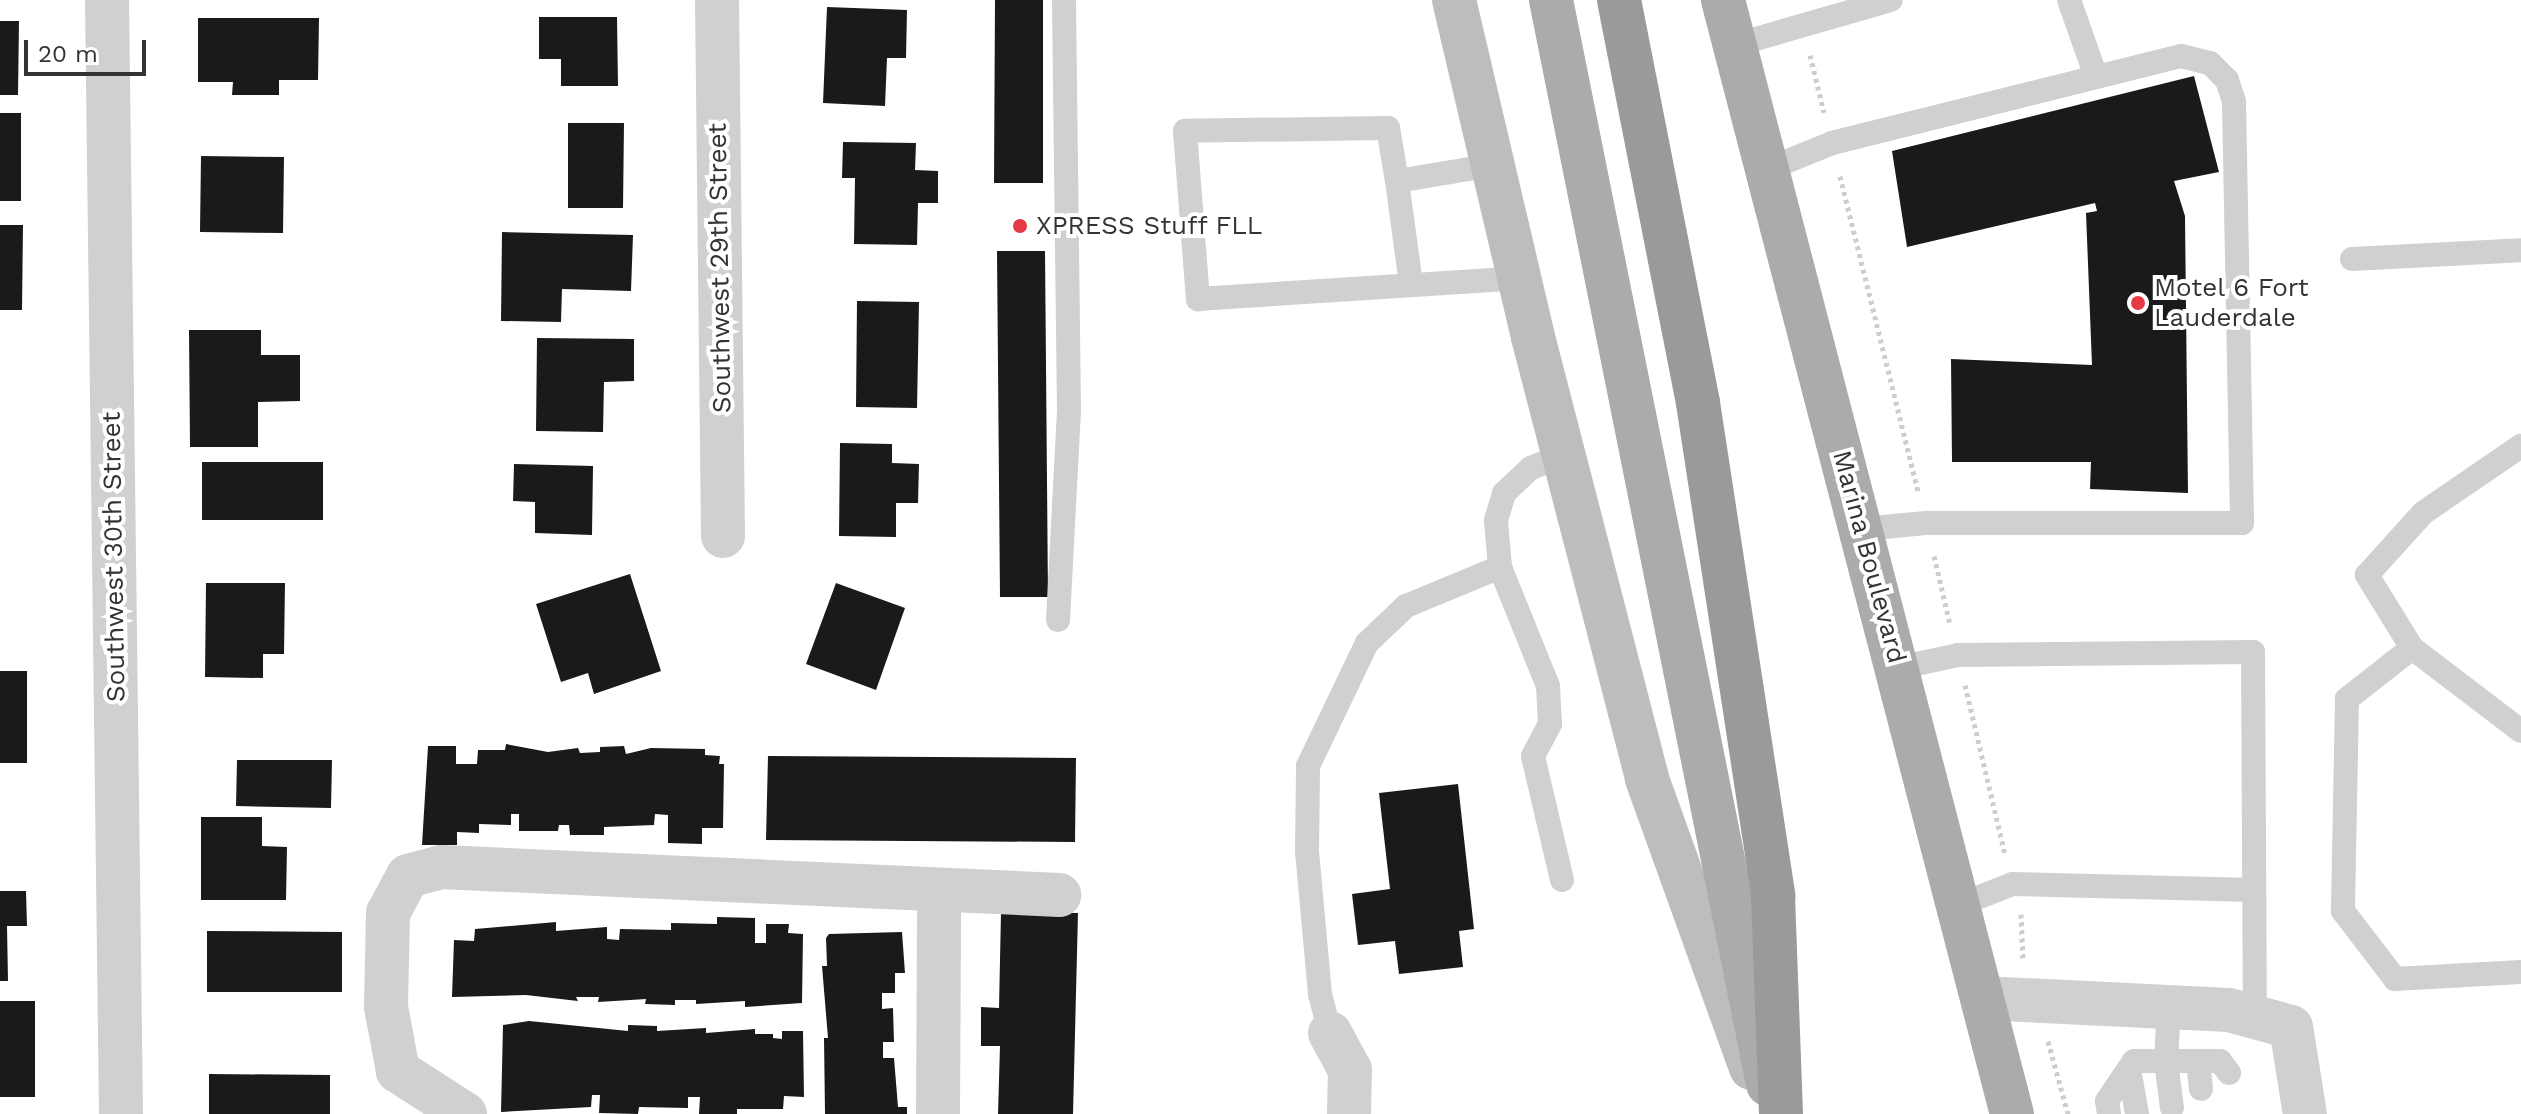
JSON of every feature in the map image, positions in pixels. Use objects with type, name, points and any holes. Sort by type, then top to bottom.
[{"type":"highway","points":[[1619,0],[1698,403],[1770,881],[1781,1114]]},
{"type":"main road","points":[[1454,0],[1519,278],[1647,779],[1768,1114]]},
{"type":"main road","points":[[1551,0],[1774,1114]]},
{"type":"main road","name":"Marina Boulevard","points":[[1723,0],[2012,1114]]},
{"type":"street","name":"Southwest 30th Street","points":[[107,0],[121,1114]]},
{"type":"street","name":"Southwest 29th Street","points":[[717,0],[723,536]]},
{"type":"street","points":[[465,1114],[398,1071],[386,1007],[388,913],[408,876],[441,867],[915,887],[939,893],[1059,895]]},
{"type":"street","points":[[938,1114],[939,893]]},
{"type":"street","points":[[1983,998],[2229,1010],[2273,1022],[2305,1114]]},
{"type":"street","points":[[1330,1033],[1350,1070],[1349,1114]]},
{"type":"lane","points":[[1058,620],[1069,411],[1064,0]]},
{"type":"lane","points":[[1735,45],[1891,0]]},
{"type":"lane","points":[[2069,0],[2095,74]]},
{"type":"lane","points":[[1768,169],[1832,143],[2095,74],[2181,56],[2210,63],[2227,80],[2234,102],[2242,523],[1926,523],[1862,529]]},
{"type":"lane","points":[[1411,285],[1388,128],[1185,131],[1198,299],[1519,278]]},
{"type":"lane","points":[[1397,181],[1493,165]]},
{"type":"lane","points":[[2352,259],[2521,250]]},
{"type":"lane","points":[[2521,446],[2423,513],[2367,575],[2412,648],[2521,731]]},
{"type":"lane","points":[[1562,880],[1533,756],[1550,724],[1548,686],[1500,567],[1496,520],[1504,493],[1531,468],[1563,455]]},
{"type":"lane","points":[[1330,1033],[1320,994],[1307,852],[1308,766],[1367,643],[1406,606],[1500,567]]},
{"type":"lane","points":[[2412,648],[2347,699],[2343,911],[2395,979],[2521,972]]},
{"type":"lane","points":[[1898,668],[1958,655],[2253,652],[2254,890],[2273,1022]]},
{"type":"lane","points":[[1959,905],[2013,884],[2254,890]]},
{"type":"lane","points":[[2169,1007],[2166,1061],[2172,1108]]},
{"type":"lane","points":[[2109,1114],[2107,1101],[2134,1061],[2220,1061],[2229,1073]]},
{"type":"lane","points":[[2198,1061],[2201,1089]]},
{"type":"lane","points":[[2129,1069],[2137,1114]]},
{"type":"path","points":[[1802,24],[2024,926],[2022,964]]},
{"type":"path","points":[[2055,1061],[2068,1114]]},
{"type":"building","points":[[995,0],[1043,0],[1043,183],[994,183]]},
{"type":"building","points":[[827,7],[907,10],[906,58],[887,58],[885,106],[823,103]]},
{"type":"building","points":[[539,17],[617,17],[618,86],[561,86],[561,59],[539,59]]},
{"type":"building","points":[[198,18],[319,18],[318,80],[279,80],[279,95],[232,95],[233,82],[198,82]]},
{"type":"building","points":[[0,21],[19,21],[18,95],[0,95]]},
{"type":"building","name":"Motel 6 Fort Lauderdale","points":[[2194,76],[2219,172],[2174,181],[2185,216],[2188,493],[2090,489],[2091,462],[1952,462],[1951,359],[2092,365],[2086,213],[2097,211],[2095,203],[1907,247],[1892,151]]},
{"type":"building","points":[[0,113],[21,113],[21,201],[0,201]]},
{"type":"building","points":[[568,123],[624,123],[623,208],[568,208]]},
{"type":"building","points":[[843,142],[916,143],[915,170],[938,171],[938,203],[918,203],[917,245],[854,244],[855,178],[842,178]]},
{"type":"building","points":[[201,156],[284,157],[283,233],[200,232]]},
{"type":"building","points":[[0,225],[23,225],[22,310],[0,310]]},
{"type":"building","points":[[502,232],[633,235],[631,291],[562,289],[561,322],[501,321]]},
{"type":"building","points":[[997,251],[1045,251],[1048,597],[1000,597]]},
{"type":"building","points":[[857,301],[919,302],[917,408],[856,407]]},
{"type":"building","points":[[189,330],[261,330],[261,355],[300,355],[300,401],[258,402],[258,447],[190,447]]},
{"type":"building","points":[[537,338],[634,339],[634,381],[604,382],[603,432],[536,431]]},
{"type":"building","points":[[840,443],[892,444],[892,463],[919,464],[918,503],[896,503],[896,537],[839,536]]},
{"type":"building","points":[[202,462],[323,462],[323,520],[202,520]]},
{"type":"building","points":[[514,464],[593,466],[592,535],[535,533],[535,502],[513,501]]},
{"type":"building","points":[[630,574],[661,671],[594,694],[588,673],[561,682],[536,604]]},
{"type":"building","points":[[206,583],[285,583],[284,654],[263,654],[263,678],[205,677]]},
{"type":"building","points":[[836,583],[905,608],[876,690],[806,664]]},
{"type":"building","points":[[0,671],[27,671],[27,763],[0,763]]},
{"type":"building","points":[[506,744],[548,752],[578,748],[580,753],[600,752],[600,747],[624,746],[626,754],[651,748],[705,749],[705,755],[720,756],[719,764],[724,764],[723,828],[702,828],[702,844],[668,843],[668,815],[655,814],[654,825],[604,827],[604,835],[570,835],[569,825],[559,825],[558,831],[519,831],[519,814],[511,814],[511,825],[479,824],[479,833],[457,832],[457,845],[422,845],[428,746],[456,746],[456,764],[477,764],[478,750],[505,750]]},
{"type":"building","points":[[768,756],[1076,758],[1075,842],[766,840]]},
{"type":"building","points":[[237,760],[332,760],[331,808],[236,806]]},
{"type":"building","points":[[1458,784],[1474,929],[1459,931],[1463,967],[1399,974],[1395,941],[1358,945],[1352,894],[1390,889],[1379,793]]},
{"type":"building","points":[[201,817],[262,817],[262,846],[287,847],[286,900],[201,900]]},
{"type":"building","points":[[0,891],[26,891],[27,926],[7,926],[8,981],[0,981]]},
{"type":"building","points":[[1001,912],[1078,913],[1073,1114],[998,1114],[1000,1046],[981,1046],[981,1007],[999,1008]]},
{"type":"building","points":[[717,917],[755,918],[755,943],[766,943],[766,924],[789,924],[788,933],[803,934],[802,1003],[745,1007],[745,1001],[696,1004],[696,1000],[675,1000],[675,1005],[645,1004],[646,999],[598,1002],[599,997],[576,997],[578,1001],[526,995],[452,997],[454,940],[474,941],[475,929],[556,922],[556,931],[607,927],[607,939],[619,940],[620,929],[671,930],[671,923],[717,924]]},
{"type":"building","points":[[207,931],[342,932],[342,992],[207,992]]},
{"type":"building","points":[[902,932],[905,973],[895,973],[895,993],[882,993],[882,1009],[893,1008],[894,1042],[883,1042],[883,1058],[894,1058],[898,1107],[907,1107],[907,1114],[825,1114],[824,1038],[828,1038],[822,966],[827,966],[826,938],[829,934]]},
{"type":"building","points":[[0,1001],[35,1001],[35,1097],[0,1097]]},
{"type":"building","points":[[529,1021],[628,1031],[628,1025],[657,1026],[657,1031],[706,1028],[706,1033],[755,1029],[755,1034],[773,1034],[773,1038],[782,1039],[782,1031],[803,1031],[804,1097],[784,1096],[783,1109],[737,1109],[737,1114],[699,1114],[700,1097],[688,1097],[688,1108],[639,1107],[638,1114],[599,1113],[600,1095],[592,1095],[591,1107],[501,1112],[503,1025]]},
{"type":"building","points":[[209,1074],[330,1075],[330,1114],[209,1114]]},
{"type":"place","name":"XPRESS Stuff FLL","points":[[1020,226]]},
{"type":"place","name":"Motel 6 Fort Lauderdale","points":[[2138,303]]}]
